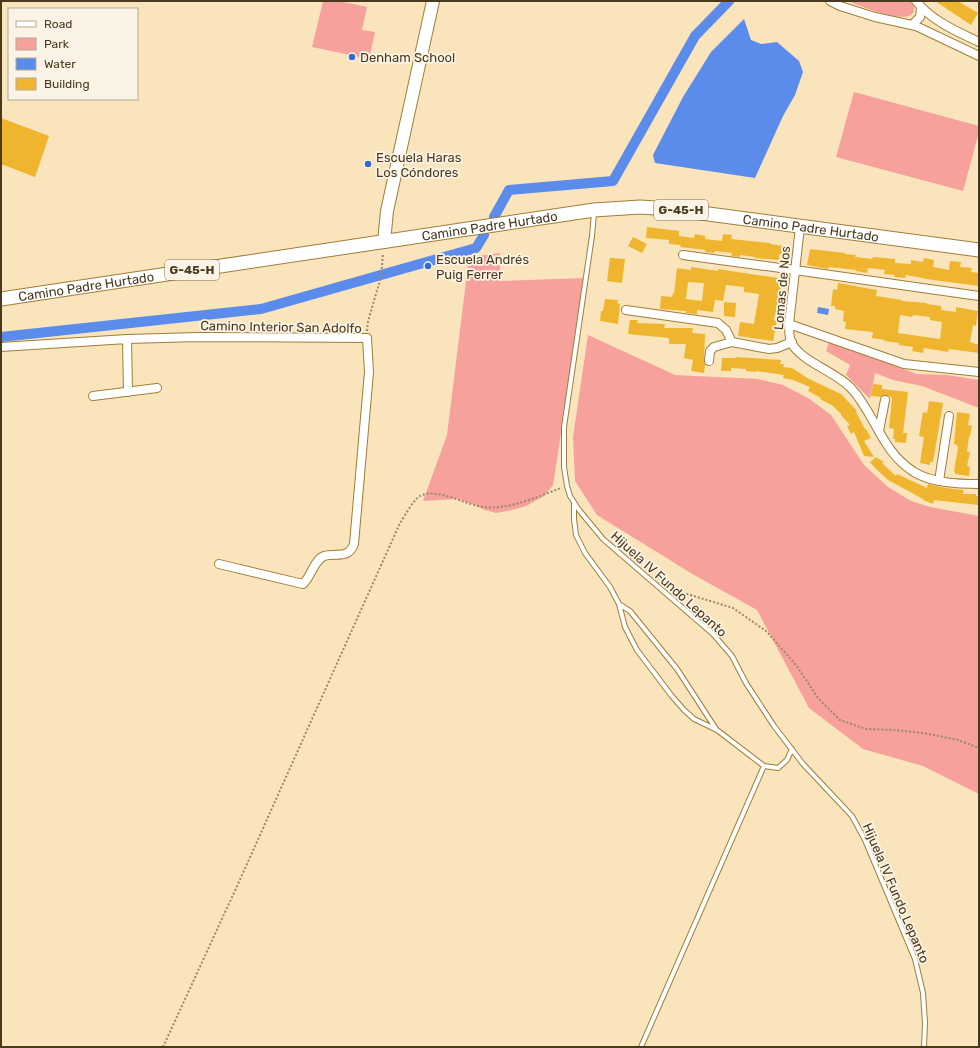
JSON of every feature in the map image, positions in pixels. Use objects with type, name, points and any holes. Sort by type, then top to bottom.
[{"type":"main road","points":[[384,242],[387,211],[433,1]]},
{"type":"main road","name":"Camino Padre Hurtado","points":[[1,299],[594,210],[625,207],[656,207],[979,250]]},
{"type":"street","points":[[830,1],[862,14],[912,25],[926,30],[979,56]]},
{"type":"street","points":[[912,25],[919,18],[919,4]]},
{"type":"street","points":[[919,4],[945,25],[979,42]]},
{"type":"street","name":"Lomas de Nos","points":[[800,227],[789,324],[789,335],[798,351],[849,386],[859,398],[885,443],[896,457],[905,465],[915,472],[939,480],[959,484],[979,484]]},
{"type":"street","points":[[683,255],[979,296]]},
{"type":"street","points":[[626,310],[718,323],[726,330],[732,342]]},
{"type":"street","points":[[789,324],[904,364],[979,372]]},
{"type":"street","name":"Camino Interior San Adolfo","points":[[1,347],[127,339],[198,337],[367,338],[369,372],[352,550],[343,554],[323,556],[317,562],[303,584],[219,564]]},
{"type":"street","points":[[127,339],[128,392]]},
{"type":"street","points":[[709,360],[710,351],[714,347],[732,342],[769,349],[777,348],[792,342]]},
{"type":"street","points":[[93,396],[157,388]]},
{"type":"street","points":[[879,431],[885,400]]},
{"type":"street","points":[[939,480],[948,416]]},
{"type":"lane","name":"Hijuela IV Fundo Lepanto","points":[[594,210],[592,236],[564,427],[564,467],[567,486],[574,503],[603,538],[713,634],[732,656],[754,696],[774,726],[834,798],[852,816],[865,840],[915,959],[923,993],[925,1023],[924,1047]]},
{"type":"lane","points":[[574,503],[576,534],[584,553],[610,587],[619,604],[625,627],[637,650],[684,710],[694,719],[716,730],[764,766],[778,768],[787,760],[792,749]]},
{"type":"lane","points":[[619,604],[630,611],[677,669],[716,730]]},
{"type":"lane","points":[[641,1047],[764,766]]},
{"type":"path","points":[[367,338],[368,321],[382,269],[384,242]]},
{"type":"path","points":[[163,1047],[397,530],[407,512],[421,495],[432,493],[483,507],[496,507],[533,498],[567,486]]},
{"type":"path","points":[[656,584],[733,608],[766,632],[796,665],[818,698],[840,720],[866,729],[896,730],[929,734],[958,740],[979,748]]},
{"type":"green space","points":[[323,1],[339,1],[367,7],[362,30],[375,32],[369,59],[312,47]]},
{"type":"green space","points":[[848,1],[910,1],[914,4],[914,9],[911,15],[905,17],[895,16],[873,11]]},
{"type":"green space","points":[[854,92],[979,126],[979,132],[963,191],[836,157]]},
{"type":"green space","points":[[500,253],[500,281],[585,278],[553,485],[544,496],[526,506],[496,513],[456,499],[423,501],[447,435],[469,257]]},
{"type":"green space","points":[[588,335],[675,375],[758,379],[783,385],[808,398],[831,415],[864,465],[888,487],[911,501],[930,507],[979,516],[979,794],[923,766],[863,749],[809,708],[757,610],[694,575],[597,515],[575,481],[573,437]]},
{"type":"green space","points":[[829,342],[917,374],[947,375],[979,380],[979,408],[922,386],[893,380],[875,373],[870,399],[846,375],[850,365],[826,351]]},
{"type":"water","points":[[744,19],[751,40],[761,44],[777,42],[799,61],[803,72],[795,95],[783,116],[755,178],[655,163],[653,155],[683,97],[711,52]]},
{"type":"water","points":[[818,307],[829,309],[828,315],[817,313]]},
{"type":"building","points":[[935,1],[958,1],[978,13],[971,25]]},
{"type":"building","points":[[1,118],[49,136],[35,177],[1,164]]},
{"type":"building","points":[[647,227],[679,231],[679,236],[694,238],[695,234],[705,236],[705,239],[722,241],[723,234],[732,235],[731,239],[791,247],[790,255],[779,254],[779,260],[740,255],[740,257],[731,256],[732,253],[715,251],[714,253],[705,252],[705,250],[669,244],[669,240],[646,238]]},
{"type":"building","points":[[633,237],[647,244],[642,253],[628,246]]},
{"type":"building","points":[[810,249],[845,253],[856,255],[855,257],[872,259],[873,257],[895,259],[895,263],[911,264],[911,260],[923,262],[924,258],[934,260],[933,267],[949,270],[950,261],[961,262],[960,267],[972,268],[971,272],[979,273],[979,286],[906,275],[905,278],[894,277],[895,275],[884,274],[885,270],[868,268],[867,273],[856,270],[829,267],[828,269],[807,265]]},
{"type":"building","points":[[610,258],[625,259],[622,283],[607,281]]},
{"type":"building","points":[[691,267],[718,271],[718,269],[778,278],[778,281],[781,281],[774,320],[777,321],[773,341],[738,336],[740,322],[754,324],[759,294],[744,292],[744,287],[726,285],[723,301],[715,300],[713,312],[697,310],[697,314],[686,313],[686,311],[660,309],[661,296],[672,297],[673,293],[674,294],[677,268],[691,270]],"holes":[[[688,282],[704,283],[702,301],[686,299]]]},
{"type":"building","points":[[838,283],[877,290],[876,296],[941,306],[941,310],[956,312],[956,307],[978,311],[976,326],[973,325],[970,342],[979,345],[979,353],[949,349],[948,352],[924,348],[923,353],[912,351],[913,347],[872,338],[873,332],[845,329],[846,322],[843,321],[844,311],[835,309],[835,306],[831,306],[833,289],[837,290]],"holes":[[[900,315],[912,317],[913,315],[930,317],[930,320],[942,322],[940,339],[898,333]]]},
{"type":"building","points":[[605,299],[618,300],[617,303],[620,304],[618,324],[600,321],[601,311],[603,311]]},
{"type":"building","points":[[724,302],[736,303],[735,317],[724,316]]},
{"type":"building","points":[[630,320],[638,320],[637,323],[665,324],[664,328],[693,328],[692,333],[705,334],[704,373],[691,371],[693,360],[684,358],[686,344],[669,344],[669,338],[628,334]]},
{"type":"building","points":[[736,357],[781,360],[780,364],[784,364],[783,367],[792,368],[809,379],[841,394],[857,411],[856,412],[871,438],[864,441],[874,457],[864,456],[854,432],[851,434],[847,426],[850,425],[833,406],[808,391],[810,387],[793,380],[783,378],[784,375],[731,368],[731,371],[721,371],[722,358]]},
{"type":"building","points":[[873,384],[882,385],[882,389],[908,392],[903,433],[907,433],[906,443],[895,442],[895,439],[893,439],[894,429],[889,428],[892,398],[886,395],[881,397],[871,396]]},
{"type":"building","points":[[929,401],[943,403],[933,462],[930,462],[930,465],[920,463],[924,437],[919,436],[923,412],[927,413]]},
{"type":"building","points":[[957,412],[970,414],[968,425],[972,426],[967,452],[970,452],[967,466],[970,467],[969,476],[955,474],[954,471],[958,448],[957,445],[954,444]]},
{"type":"building","points":[[876,457],[884,462],[882,463],[896,476],[897,474],[927,488],[928,484],[963,490],[963,494],[976,494],[976,496],[978,496],[978,505],[934,500],[933,504],[923,500],[888,480],[870,462]]},
{"type":"waterway","points":[[494,217],[509,190],[613,181],[695,36],[729,1]]},
{"type":"waterway","points":[[1,337],[261,309],[476,248],[484,235]]},
{"type":"place","name":"Denham School","points":[[352,57]]},
{"type":"place","name":"Escuela Haras Los Cóndores","points":[[368,164]]},
{"type":"place","name":"Escuela Andrés Puig Ferrer","points":[[428,266]]}]
